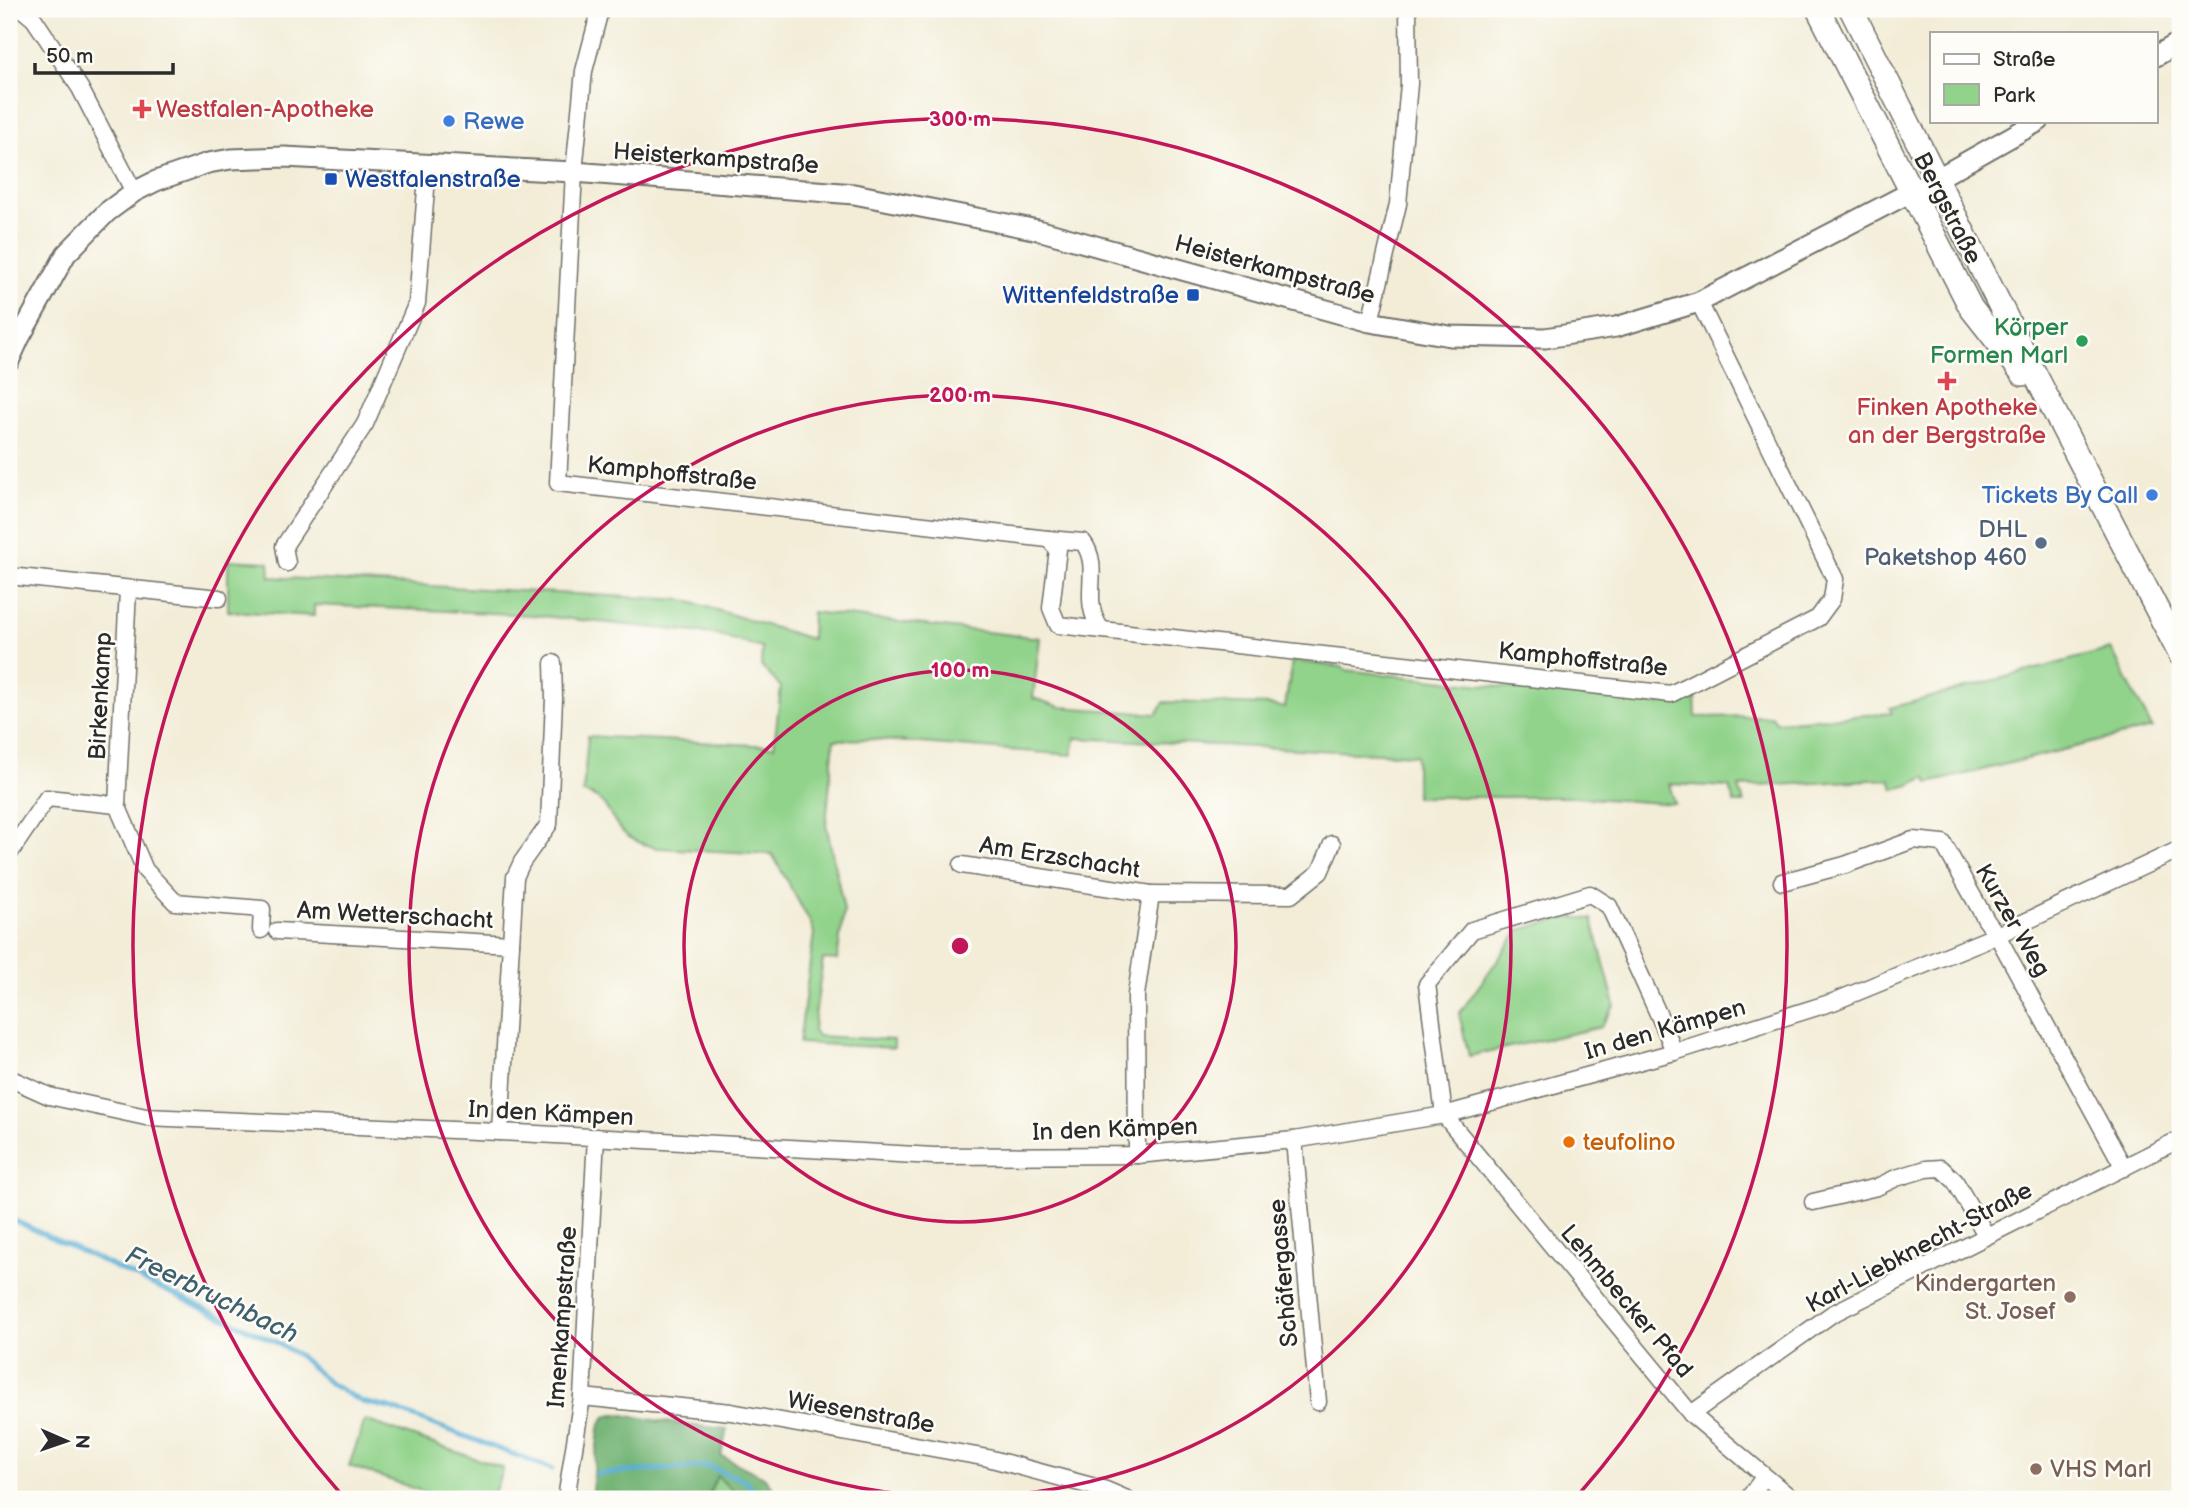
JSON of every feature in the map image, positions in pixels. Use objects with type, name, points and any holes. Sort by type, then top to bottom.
[{"type":"main road","name":"Bergstraße","points":[[1818,9],[1970,308],[2056,415]]},
{"type":"main road","name":"Bergstraße","points":[[1852,9],[2056,415],[2180,654]]},
{"type":"street","points":[[575,172],[584,71],[599,14],[603,9]]},
{"type":"street","points":[[1370,322],[1398,204],[1409,84],[1408,9]]},
{"type":"street","points":[[32,12],[80,88],[134,192]]},
{"type":"street","points":[[2158,55],[2180,42]]},
{"type":"street","name":"Heisterkampstraße","points":[[9,361],[66,254],[107,212],[134,192],[172,175],[208,163],[231,159],[284,157],[575,172],[854,194],[1038,230],[1370,322],[1450,336],[1545,338],[1616,327],[1699,302],[2037,122]]},
{"type":"street","points":[[288,563],[284,546],[365,424],[417,303],[428,164]]},
{"type":"street","name":"Kamphoffstraße","points":[[575,172],[558,483],[1083,542],[1091,554],[1090,609],[1101,629]]},
{"type":"street","name":"Kamphoffstraße","points":[[1048,539],[1058,549],[1051,608],[1058,625],[1671,694],[1818,618],[1832,599],[1835,579],[1699,302]]},
{"type":"street","points":[[9,576],[219,598]]},
{"type":"street","name":"Birkenkamp","points":[[128,590],[117,805],[145,870],[175,902],[262,909],[269,930]]},
{"type":"street","name":"Am Wetterschacht","points":[[500,1132],[515,877],[522,862],[549,824],[553,663]]},
{"type":"street","points":[[9,854],[47,798],[117,805]]},
{"type":"street","name":"Kurzer Weg","points":[[1782,882],[1845,865],[1913,839],[1943,843],[1997,935],[2124,1168]]},
{"type":"street","name":"Am Erzschacht","points":[[962,865],[1151,894],[1291,895],[1320,872],[1332,844]]},
{"type":"street","name":"In den Kämpen","points":[[9,1078],[49,1096],[146,1117],[500,1132],[934,1156],[1137,1155],[1294,1140],[1444,1115],[1674,1052],[1832,1002],[1997,935],[2180,849]]},
{"type":"street","name":"Am Erzschacht","points":[[1137,1155],[1136,995],[1151,894]]},
{"type":"street","points":[[1444,1115],[1427,984],[1472,930],[1590,894],[1609,906],[1667,1031],[1674,1052]]},
{"type":"street","name":"Am Wetterschacht","points":[[269,930],[511,944]]},
{"type":"street","name":"Lehmbecker Pfad","points":[[1444,1115],[1691,1414],[1792,1499]]},
{"type":"street","name":"Imenkampstraße","points":[[566,1499],[582,1397],[596,1138]]},
{"type":"street","name":"Karl-Liebknecht-Straße","points":[[1691,1414],[1832,1314],[2180,1139]]},
{"type":"street","name":"Schäfergasse","points":[[1294,1140],[1318,1402]]},
{"type":"street","points":[[1813,1202],[1877,1187],[1906,1175],[1941,1168],[1955,1181],[1986,1235]]},
{"type":"street","name":"Wiesenstraße","points":[[582,1397],[731,1412],[988,1458],[1106,1490],[1128,1499]]},
{"type":"street","points":[[1748,1499],[1764,1477]]},
{"type":"green space","points":[[228,560],[269,562],[270,577],[684,600],[811,639],[812,612],[1040,638],[1033,698],[1061,707],[1157,714],[1164,702],[1270,705],[1285,708],[1292,661],[1343,667],[1346,670],[1658,704],[1695,695],[1696,717],[1772,716],[1776,722],[1892,713],[1890,708],[2111,649],[2152,728],[1929,783],[1926,777],[1894,789],[1890,779],[1739,787],[1744,803],[1734,803],[1729,787],[1669,784],[1675,804],[1575,797],[1416,797],[1416,755],[1075,738],[1072,755],[870,739],[834,740],[826,824],[844,910],[837,960],[823,959],[813,1031],[817,1036],[894,1040],[894,1048],[799,1043],[814,933],[772,854],[657,848],[626,835],[599,800],[583,793],[588,736],[774,746],[781,687],[761,666],[762,648],[714,634],[532,615],[314,605],[314,616],[228,611]]},
{"type":"green space","points":[[1568,917],[1592,919],[1615,1005],[1601,1027],[1469,1056],[1459,1014],[1519,930]]},
{"type":"green space","points":[[617,1414],[727,1429],[721,1456],[764,1477],[782,1499],[741,1499],[717,1476],[707,1499],[591,1499],[599,1429],[605,1418]]},
{"type":"green space","points":[[365,1420],[503,1468],[492,1499],[445,1499],[349,1466]]},
{"type":"green space","points":[[717,1475],[741,1499],[707,1499]]},
{"type":"waterway","name":"Freerbruchbach","points":[[9,1218],[274,1341],[298,1355],[332,1385],[362,1402],[390,1408],[552,1469]]},
{"type":"waterway","name":"Freerbruchbach","points":[[597,1474],[707,1466],[746,1481],[761,1499]]},
{"type":"place","name":"Westfalen-Apotheke","points":[[142,109]]},
{"type":"place","name":"Rewe","points":[[449,121]]},
{"type":"place","name":"Westfalenstraße","points":[[331,179]]},
{"type":"place","name":"Wittenfeldstraße","points":[[1193,295]]},
{"type":"place","name":"Körper Formen Marl","points":[[2082,341]]},
{"type":"place","name":"Finken Apotheke an der Bergstraße","points":[[1947,381]]},
{"type":"place","name":"Tickets By Call","points":[[2152,495]]},
{"type":"place","name":"DHL Paketshop 460","points":[[2041,543]]},
{"type":"place","name":"teufolino","points":[[1569,1142]]},
{"type":"place","name":"Kindergarten St. Josef","points":[[2070,1297]]},
{"type":"place","name":"VHS Marl","points":[[2036,1469]]}]
